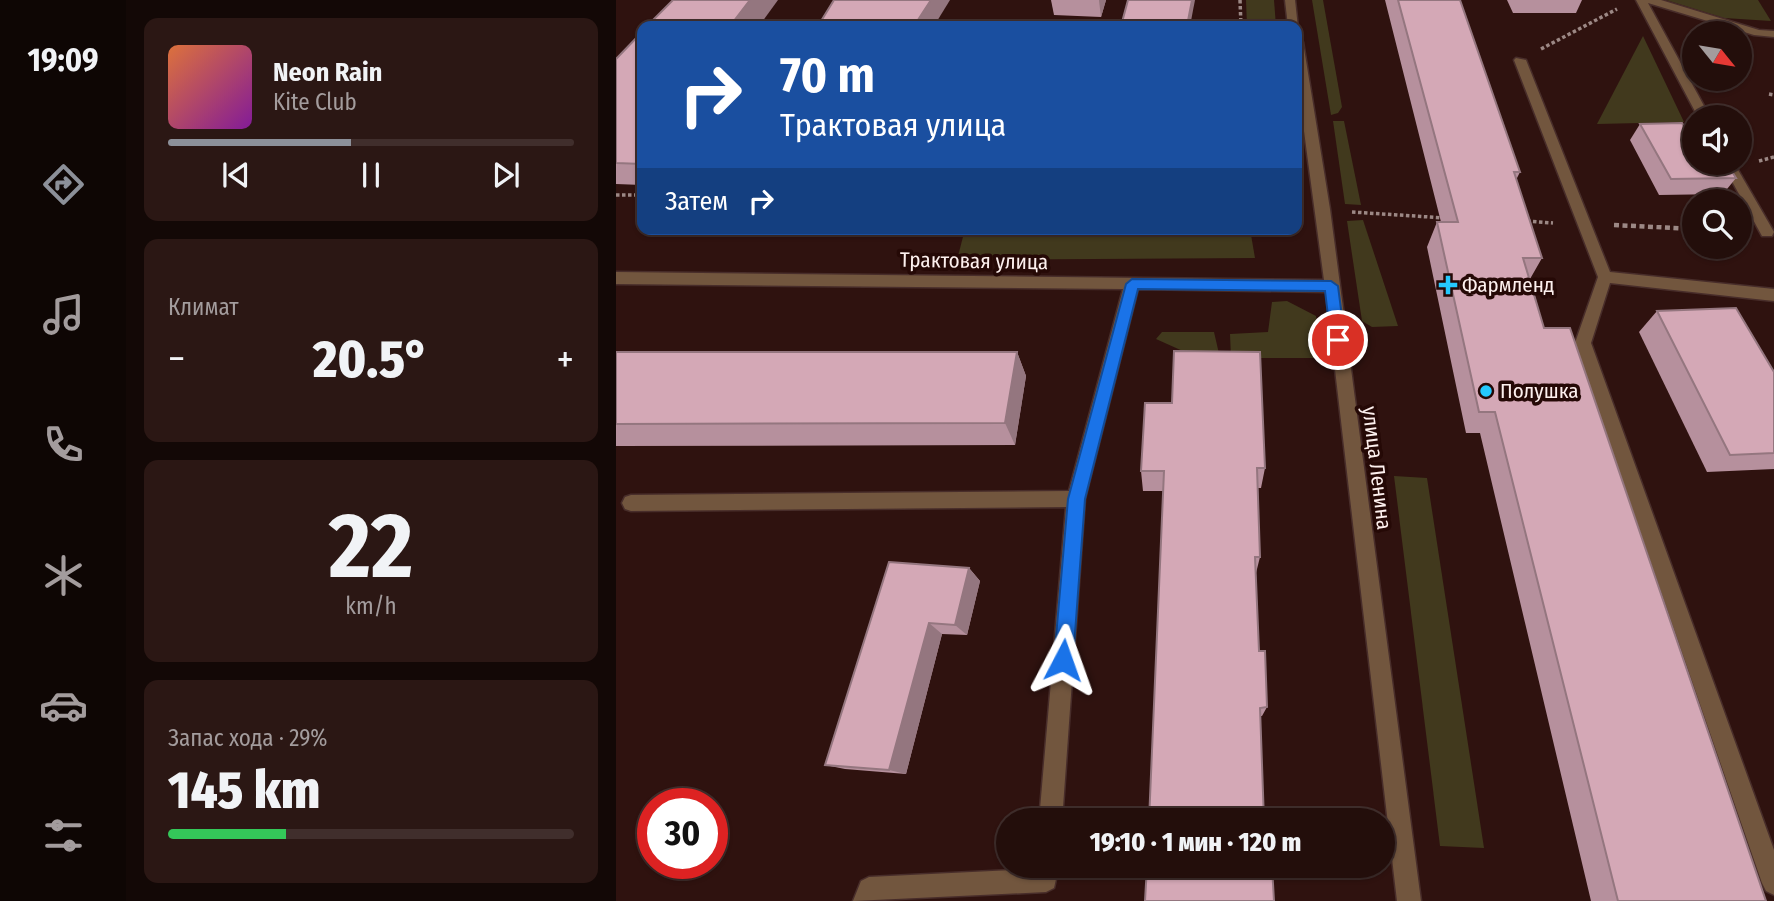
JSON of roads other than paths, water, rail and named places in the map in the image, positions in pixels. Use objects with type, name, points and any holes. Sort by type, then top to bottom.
[{"type":"street","points":[[1290,0],[1293,21]]},
{"type":"street","points":[[1641,0],[1698,105]]},
{"type":"street","points":[[1650,0],[1758,33],[1774,34]]},
{"type":"street","points":[[1520,60],[1605,277],[1583,343],[1774,883]]},
{"type":"street","name":"улица Ленина","points":[[1302,74],[1323,209],[1409,901]]},
{"type":"street","points":[[1735,175],[1767,232]]},
{"type":"street","points":[[1605,277],[1774,295]]},
{"type":"street","name":"Трактовая улица","points":[[616,278],[1331,286]]},
{"type":"street","points":[[1051,808],[1076,499],[1132,284]]},
{"type":"street","points":[[631,503],[1076,499]]},
{"type":"street","points":[[865,901],[869,889],[1045,878]]},
{"type":"place","name":"Фармленд","points":[[1448,285]]},
{"type":"place","name":"Полушка","points":[[1486,391]]}]
